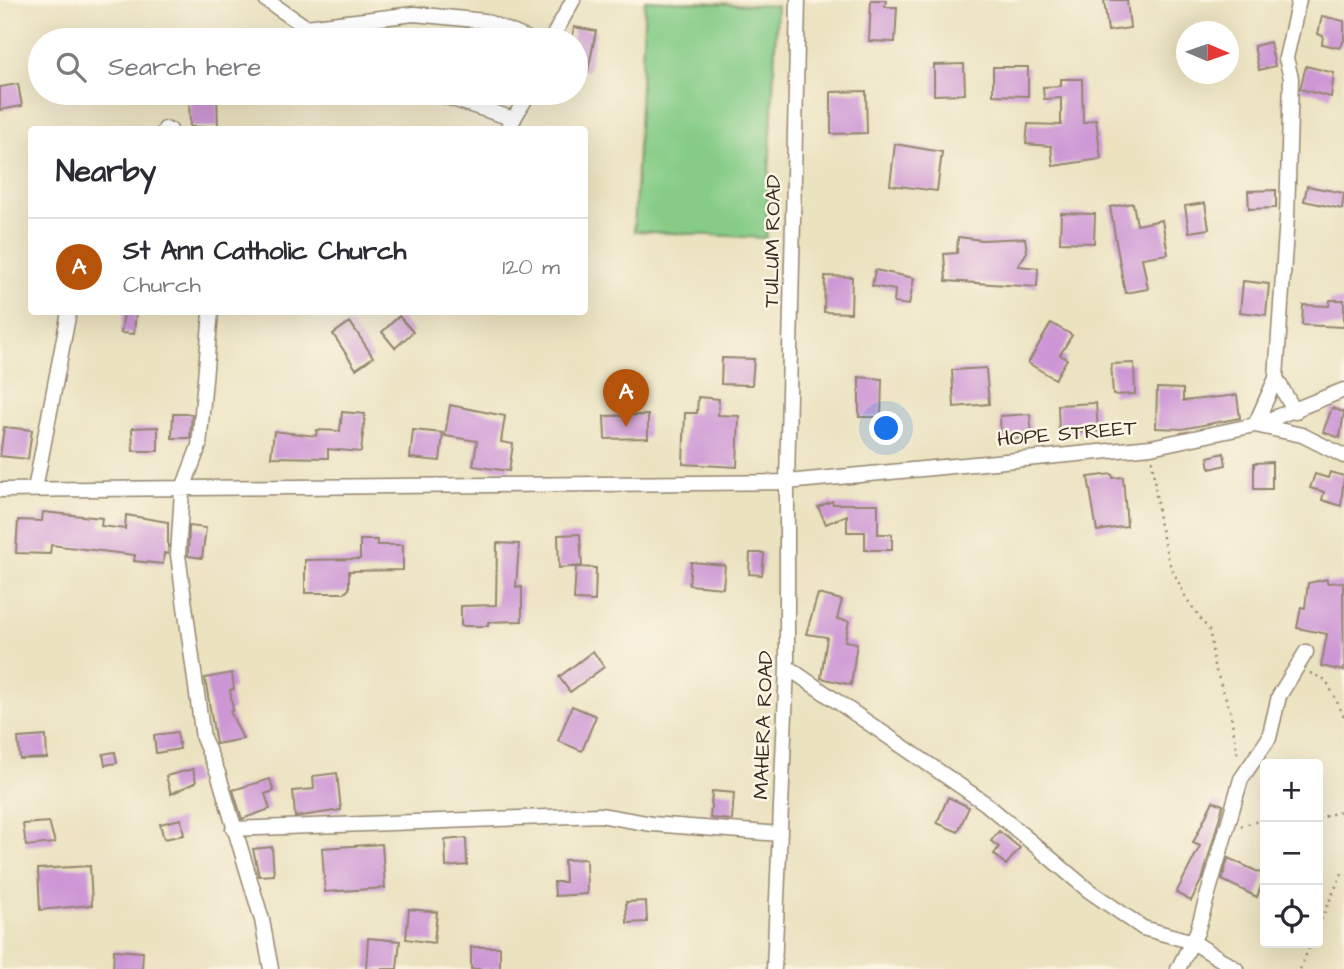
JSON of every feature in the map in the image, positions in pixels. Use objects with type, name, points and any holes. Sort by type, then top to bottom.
[{"type":"street","points":[[265,0],[306,27],[414,14],[485,21],[502,28]]},
{"type":"street","points":[[558,28],[573,0]]},
{"type":"street","name":"TULUM ROAD","points":[[788,482],[798,0]]},
{"type":"street","points":[[1255,425],[1276,378],[1287,217],[1291,78],[1286,58],[1299,0]]},
{"type":"street","points":[[463,105],[510,124],[521,105]]},
{"type":"street","points":[[35,489],[68,315]]},
{"type":"street","points":[[211,315],[199,446],[182,491],[178,555],[203,738],[218,773],[262,920],[271,969]]},
{"type":"street","points":[[1276,378],[1295,412]]},
{"type":"street","points":[[1255,425],[1295,412],[1344,390]]},
{"type":"street","name":"HOPE STREET","points":[[0,490],[182,491],[788,482],[1151,447],[1255,425],[1302,435],[1344,456]]},
{"type":"street","name":"MAHERA ROAD","points":[[774,969],[787,667],[788,482]]},
{"type":"street","points":[[1178,969],[1193,942],[1241,779],[1269,737],[1279,696],[1306,652]]},
{"type":"street","points":[[787,667],[985,803],[1088,890],[1143,928],[1193,942],[1236,969]]},
{"type":"street","points":[[233,829],[600,816],[652,824],[780,834]]},
{"type":"path","points":[[1151,447],[1159,521],[1169,562],[1186,598],[1210,632],[1214,665],[1230,710],[1241,779]]},
{"type":"path","points":[[1297,667],[1326,680],[1344,716]]},
{"type":"path","points":[[1323,817],[1344,810]]},
{"type":"path","points":[[1323,915],[1344,869]]},
{"type":"path","points":[[1300,969],[1309,948]]},
{"type":"green space","points":[[645,0],[777,6],[766,238],[634,231]]},
{"type":"building","points":[[871,0],[886,0],[885,7],[897,7],[895,42],[869,41]]},
{"type":"building","points":[[1104,0],[1127,0],[1130,28],[1108,31]]},
{"type":"building","points":[[1322,16],[1344,21],[1344,40],[1340,48],[1322,44],[1323,36],[1318,34]]},
{"type":"building","points":[[588,30],[596,31],[588,71]]},
{"type":"building","points":[[1270,42],[1275,66],[1259,70],[1254,46]]},
{"type":"building","points":[[964,64],[965,94],[934,95],[934,65]]},
{"type":"building","points":[[1306,66],[1334,73],[1331,97],[1300,89]]},
{"type":"building","points":[[993,67],[1028,67],[1028,96],[993,95]]},
{"type":"building","points":[[1061,79],[1082,79],[1083,123],[1096,119],[1101,159],[1053,166],[1051,146],[1026,144],[1028,124],[1061,125],[1061,98],[1044,99],[1043,87],[1061,86]]},
{"type":"building","points":[[18,84],[22,106],[0,110],[0,87]]},
{"type":"building","points":[[866,91],[867,133],[831,134],[831,92]]},
{"type":"building","points":[[189,105],[217,105],[218,126],[190,126]]},
{"type":"building","points":[[895,144],[942,152],[937,191],[890,185]]},
{"type":"building","points":[[1307,186],[1344,193],[1342,209],[1304,201]]},
{"type":"building","points":[[1276,190],[1276,208],[1249,209],[1248,191]]},
{"type":"building","points":[[1133,203],[1137,225],[1162,220],[1168,254],[1142,258],[1148,289],[1125,293],[1110,207]]},
{"type":"building","points":[[1205,203],[1209,229],[1189,232],[1185,206]]},
{"type":"building","points":[[1061,213],[1095,214],[1094,243],[1060,242]]},
{"type":"building","points":[[958,237],[982,240],[1025,238],[1027,252],[1018,266],[1038,268],[1037,287],[946,281],[944,254],[957,253]]},
{"type":"building","points":[[875,270],[914,278],[909,305],[894,303],[895,290],[872,286]]},
{"type":"building","points":[[825,276],[852,277],[851,313],[824,312]]},
{"type":"building","points":[[1243,281],[1269,284],[1266,315],[1240,312]]},
{"type":"building","points":[[1330,300],[1344,300],[1344,327],[1302,325],[1303,305],[1329,306]]},
{"type":"building","points":[[124,315],[136,315],[134,334],[121,333]]},
{"type":"building","points":[[399,316],[413,332],[395,348],[382,332]]},
{"type":"building","points":[[350,322],[373,357],[356,369],[333,334]]},
{"type":"building","points":[[1051,323],[1072,335],[1060,355],[1067,359],[1055,379],[1028,363]]},
{"type":"building","points":[[722,358],[754,359],[752,385],[721,384]]},
{"type":"building","points":[[1134,363],[1135,394],[1113,395],[1111,364]]},
{"type":"building","points":[[986,368],[989,404],[954,407],[952,370]]},
{"type":"building","points":[[859,377],[882,379],[881,417],[859,417]]},
{"type":"building","points":[[1157,388],[1183,389],[1183,401],[1237,395],[1240,418],[1182,429],[1156,428]]},
{"type":"building","points":[[698,397],[719,399],[718,415],[739,416],[737,467],[683,464],[685,413],[697,413]]},
{"type":"building","points":[[1096,403],[1098,431],[1059,433],[1058,405]]},
{"type":"building","points":[[450,405],[505,416],[501,442],[513,444],[509,471],[473,466],[477,441],[445,436]]},
{"type":"building","points":[[1332,408],[1344,412],[1340,438],[1323,432]]},
{"type":"building","points":[[342,412],[365,414],[361,452],[328,449],[328,458],[271,457],[274,431],[316,436],[317,430],[340,431]]},
{"type":"building","points":[[173,414],[192,414],[190,438],[172,438]]},
{"type":"building","points":[[1030,414],[1032,437],[1001,440],[1000,416]]},
{"type":"building","points":[[648,415],[648,438],[605,439],[604,416]]},
{"type":"building","points":[[4,427],[32,430],[28,459],[0,456]]},
{"type":"building","points":[[158,427],[158,451],[133,451],[132,428]]},
{"type":"building","points":[[413,430],[443,433],[440,461],[410,458]]},
{"type":"building","points":[[1224,453],[1226,465],[1210,469],[1208,457]]},
{"type":"building","points":[[1272,462],[1272,489],[1254,489],[1254,463]]},
{"type":"building","points":[[1330,472],[1344,476],[1341,506],[1322,500],[1324,492],[1310,488],[1315,474],[1328,478]]},
{"type":"building","points":[[1112,474],[1113,478],[1123,477],[1127,526],[1097,531],[1088,477]]},
{"type":"building","points":[[832,501],[833,504],[878,504],[878,534],[892,534],[892,550],[865,550],[865,532],[847,532],[847,515],[826,524],[818,507]]},
{"type":"building","points":[[43,512],[102,518],[101,526],[125,529],[126,515],[168,522],[168,554],[164,553],[163,564],[134,561],[135,555],[51,545],[50,554],[16,553],[18,520],[42,521]]},
{"type":"building","points":[[189,526],[206,528],[202,558],[188,556]]},
{"type":"building","points":[[580,534],[582,566],[559,568],[558,535]]},
{"type":"building","points":[[360,540],[377,540],[377,545],[403,545],[403,570],[349,571],[349,589],[345,593],[305,593],[305,560],[360,559]]},
{"type":"building","points":[[497,543],[519,544],[516,587],[522,587],[522,621],[488,622],[488,626],[461,626],[461,606],[496,605]]},
{"type":"building","points":[[750,553],[764,553],[762,575],[749,574]]},
{"type":"building","points":[[691,562],[725,565],[723,588],[689,585]]},
{"type":"building","points":[[576,567],[596,568],[595,601],[574,600]]},
{"type":"building","points":[[1327,579],[1327,583],[1343,582],[1344,671],[1321,666],[1327,634],[1297,628],[1301,607],[1305,608],[1308,583]]},
{"type":"building","points":[[818,594],[842,600],[837,619],[849,621],[845,641],[857,643],[851,685],[821,678],[827,637],[806,634]]},
{"type":"building","points":[[593,651],[604,667],[570,692],[559,677]]},
{"type":"building","points":[[232,673],[234,689],[230,690],[233,710],[230,711],[243,739],[216,744],[205,678]]},
{"type":"building","points":[[572,706],[596,716],[582,751],[558,741]]},
{"type":"building","points":[[177,732],[180,749],[156,753],[154,735]]},
{"type":"building","points":[[46,736],[47,758],[20,759],[18,738]]},
{"type":"building","points":[[115,752],[117,763],[105,765],[103,754]]},
{"type":"building","points":[[193,769],[196,782],[171,794],[166,776]]},
{"type":"building","points":[[337,773],[341,810],[295,817],[293,791],[314,789],[313,776]]},
{"type":"building","points":[[270,779],[274,791],[265,794],[270,809],[242,819],[233,790]]},
{"type":"building","points":[[712,791],[734,793],[732,820],[710,818]]},
{"type":"building","points":[[948,797],[969,807],[958,832],[937,823]]},
{"type":"building","points":[[1213,801],[1223,805],[1203,877],[1191,901],[1176,893],[1200,846],[1193,843]]},
{"type":"building","points":[[181,819],[184,835],[164,839],[160,824]]},
{"type":"building","points":[[49,822],[55,843],[26,846],[23,824]]},
{"type":"building","points":[[999,831],[1020,848],[1006,865],[994,854],[999,847],[991,841]]},
{"type":"building","points":[[466,838],[467,865],[446,867],[445,840]]},
{"type":"building","points":[[382,844],[385,888],[325,892],[322,848]]},
{"type":"building","points":[[272,847],[274,875],[259,876],[253,849]]},
{"type":"building","points":[[1228,858],[1260,873],[1260,889],[1257,897],[1222,880]]},
{"type":"building","points":[[586,859],[587,894],[555,896],[554,882],[565,882],[564,860]]},
{"type":"building","points":[[90,866],[92,905],[40,910],[38,869]]},
{"type":"building","points":[[646,901],[647,922],[627,923],[626,902]]},
{"type":"building","points":[[409,909],[437,912],[434,943],[406,939]]},
{"type":"building","points":[[368,938],[400,941],[397,969],[366,969]]},
{"type":"building","points":[[471,947],[500,947],[500,969],[471,969]]},
{"type":"building","points":[[114,950],[143,952],[142,969],[113,969]]},
{"type":"place","name":"St Ann Catholic Church","points":[[626,427]]}]
